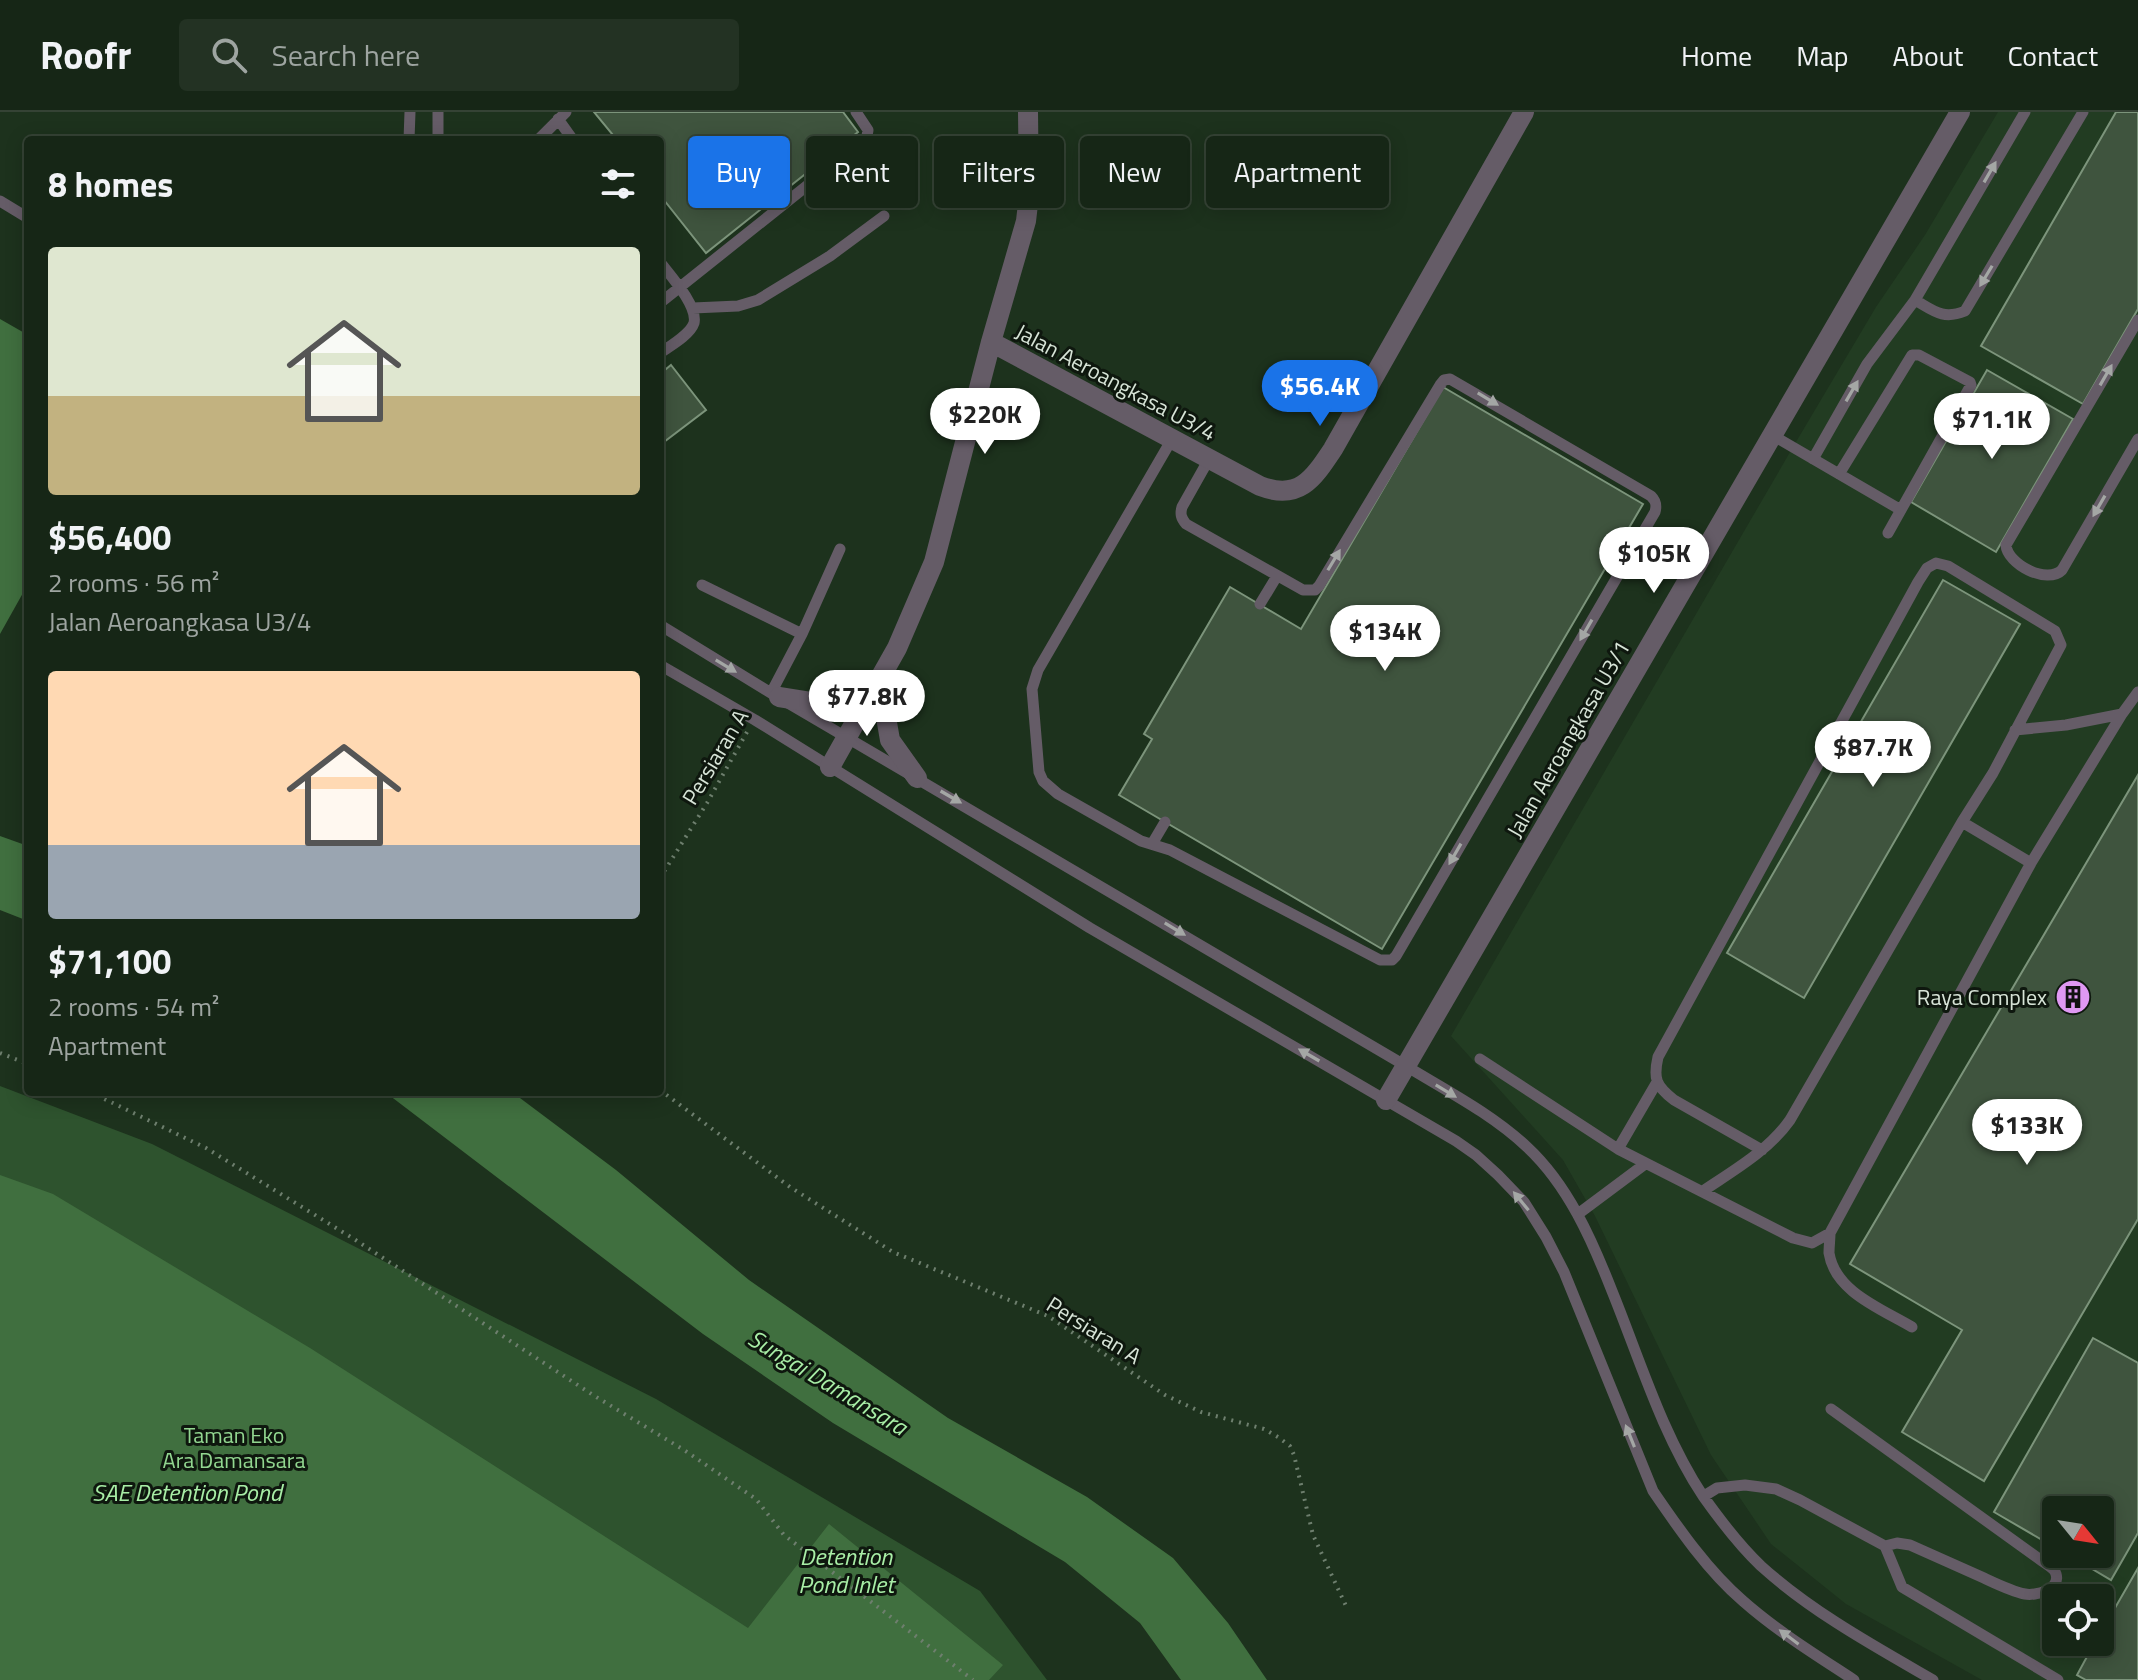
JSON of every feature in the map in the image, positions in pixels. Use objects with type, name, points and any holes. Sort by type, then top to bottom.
[{"type":"street","points":[[830,767],[883,675],[934,562],[1026,221],[1029,195],[1028,112]]},
{"type":"street","name":"Jalan Aeroangkasa U3/4","points":[[991,342],[1260,486],[1276,492],[1290,492],[1317,473],[1333,449],[1524,112]]},
{"type":"street","name":"Jalan Aeroangkasa U3/1","points":[[1386,1100],[1960,112]]},
{"type":"street","points":[[775,695],[823,704],[856,695],[883,675]]},
{"type":"street","points":[[883,675],[890,740],[917,778]]},
{"type":"lane","points":[[409,136],[410,112]]},
{"type":"lane","points":[[438,112],[438,136]]},
{"type":"lane","points":[[664,300],[863,141],[868,130],[856,112]]},
{"type":"lane","points":[[1813,459],[1867,364],[1915,300],[2025,112]]},
{"type":"lane","points":[[1915,300],[1940,314],[1953,316],[1965,311],[2083,112]]},
{"type":"lane","points":[[542,136],[562,115],[571,136]]},
{"type":"lane","points":[[0,201],[24,216]]},
{"type":"lane","points":[[693,308],[738,306],[758,300],[830,256],[884,216]]},
{"type":"lane","points":[[664,268],[693,308],[694,323],[664,350]]},
{"type":"lane","points":[[2138,320],[2006,545],[2009,557],[2037,574],[2058,575],[2138,439]]},
{"type":"lane","points":[[1839,474],[1912,355],[1919,355],[1964,378],[1971,385],[1888,533]]},
{"type":"lane","points":[[1172,439],[1038,670],[1032,689],[1039,772],[1043,781],[1058,794],[1141,841],[1170,850],[1380,960],[1392,960],[1657,506],[1655,500],[1450,379],[1444,380],[1319,586],[1309,591],[1277,576],[1182,519],[1182,507],[1209,459]]},
{"type":"lane","points":[[1772,435],[1901,510]]},
{"type":"lane","points":[[775,695],[840,549]]},
{"type":"lane","points":[[1703,1191],[1762,1150],[1790,1120],[1993,773],[2061,645],[2055,631],[1948,566],[1936,563],[1927,568],[1918,582],[1658,1057],[1654,1072],[1663,1092],[1762,1150]]},
{"type":"lane","points":[[1260,604],[1277,576]]},
{"type":"lane","points":[[702,585],[802,634]]},
{"type":"lane","points":[[664,627],[1406,1066],[1506,1129],[1551,1174],[1578,1214],[1600,1259],[1666,1425],[1704,1496],[1733,1535],[1761,1566],[1817,1610],[1933,1680]]},
{"type":"lane","points":[[664,667],[755,720],[1090,928],[1476,1155],[1524,1202],[1546,1237],[1564,1272],[1653,1491],[1674,1522],[1742,1601],[1798,1644],[1854,1680]]},
{"type":"lane","points":[[1912,1327],[1849,1289],[1835,1271],[1829,1253],[1830,1233],[2031,863],[2138,692]]},
{"type":"lane","points":[[2015,730],[2066,725],[2122,714]]},
{"type":"lane","points":[[1152,844],[1165,822]]},
{"type":"lane","points":[[1962,822],[2031,863]]},
{"type":"lane","points":[[1480,1059],[1618,1149],[1793,1238],[1812,1243],[1830,1233]]},
{"type":"lane","points":[[1618,1149],[1657,1082]]},
{"type":"lane","points":[[1578,1214],[1645,1164]]},
{"type":"lane","points":[[1831,1409],[2054,1570],[2056,1580],[2047,1591],[2025,1594],[1910,1545],[1897,1543],[1885,1546]]},
{"type":"lane","points":[[1704,1496],[1717,1488],[1745,1485],[1776,1489],[1885,1546],[1902,1587],[2058,1680]]},
{"type":"path","name":"Persiaran A","points":[[664,872],[755,720]]},
{"type":"path","points":[[0,1053],[24,1062]]},
{"type":"path","name":"Persiaran A","points":[[664,1093],[790,1187],[893,1252],[1048,1316],[1165,1395],[1201,1412],[1264,1429],[1290,1446],[1313,1535],[1346,1606]]},
{"type":"path","points":[[98,1096],[206,1148],[684,1450],[756,1499],[784,1535],[973,1680]]},
{"type":"shaded area","points":[[1998,112],[2138,112],[2138,1680],[1982,1680],[1846,1604],[1771,1544],[1711,1455],[1595,1216],[1563,1160],[1451,1036],[1876,307],[1925,235]]},
{"type":"green space","name":"SAE Detention Pond","points":[[0,1086],[152,1144],[656,1399],[980,1591],[1047,1680],[0,1680]]},
{"type":"water","points":[[0,319],[24,333],[24,591],[0,634]]},
{"type":"water","points":[[0,836],[24,845],[24,919],[0,910]]},
{"type":"water","name":"Sungai Damansara","points":[[390,1096],[517,1096],[616,1170],[749,1280],[948,1418],[1087,1497],[1173,1558],[1228,1623],[1267,1680],[1181,1680],[1140,1623],[1065,1562],[833,1423],[703,1334]]},
{"type":"water","name":"SAE Detention Pond","points":[[0,1175],[53,1194],[310,1348],[748,1628],[829,1524],[1003,1665],[989,1680],[0,1680]]},
{"type":"building","points":[[594,112],[843,112],[858,132],[853,136],[806,136],[806,173],[790,186],[790,136],[688,136],[688,208],[763,208],[706,253],[664,200],[664,136],[614,136]]},
{"type":"building","points":[[2116,112],[2138,112],[2138,309],[2083,404],[1981,346]]},
{"type":"building","points":[[671,365],[706,410],[664,442],[664,371]]},
{"type":"building","points":[[1987,370],[2073,419],[1996,552],[1911,502]]},
{"type":"building","points":[[1443,387],[1643,504],[1382,949],[1119,795],[1152,739],[1144,734],[1230,587],[1301,629]]},
{"type":"building","points":[[1943,580],[2020,624],[1804,998],[1727,953]]},
{"type":"building","name":"Raya Complex","points":[[2138,775],[2138,1219],[1984,1481],[1902,1432],[1962,1330],[1850,1264]]},
{"type":"building","points":[[2093,1338],[2138,1363],[2138,1533],[2111,1580],[2091,1568],[2114,1568],[2114,1496],[2042,1496],[2042,1540],[1994,1512]]},
{"type":"building","points":[[2138,1568],[2138,1680],[2086,1680],[2077,1675],[2087,1656],[2114,1656],[2114,1610]]},
{"type":"place","name":"Raya Complex","points":[[2073,997]]},
{"type":"park label","name":"Taman Eko Ara Damansara","points":[[234,1448]]},
{"type":"water label","name":"Detention Pond Inlet","points":[[846,1570]]}]
